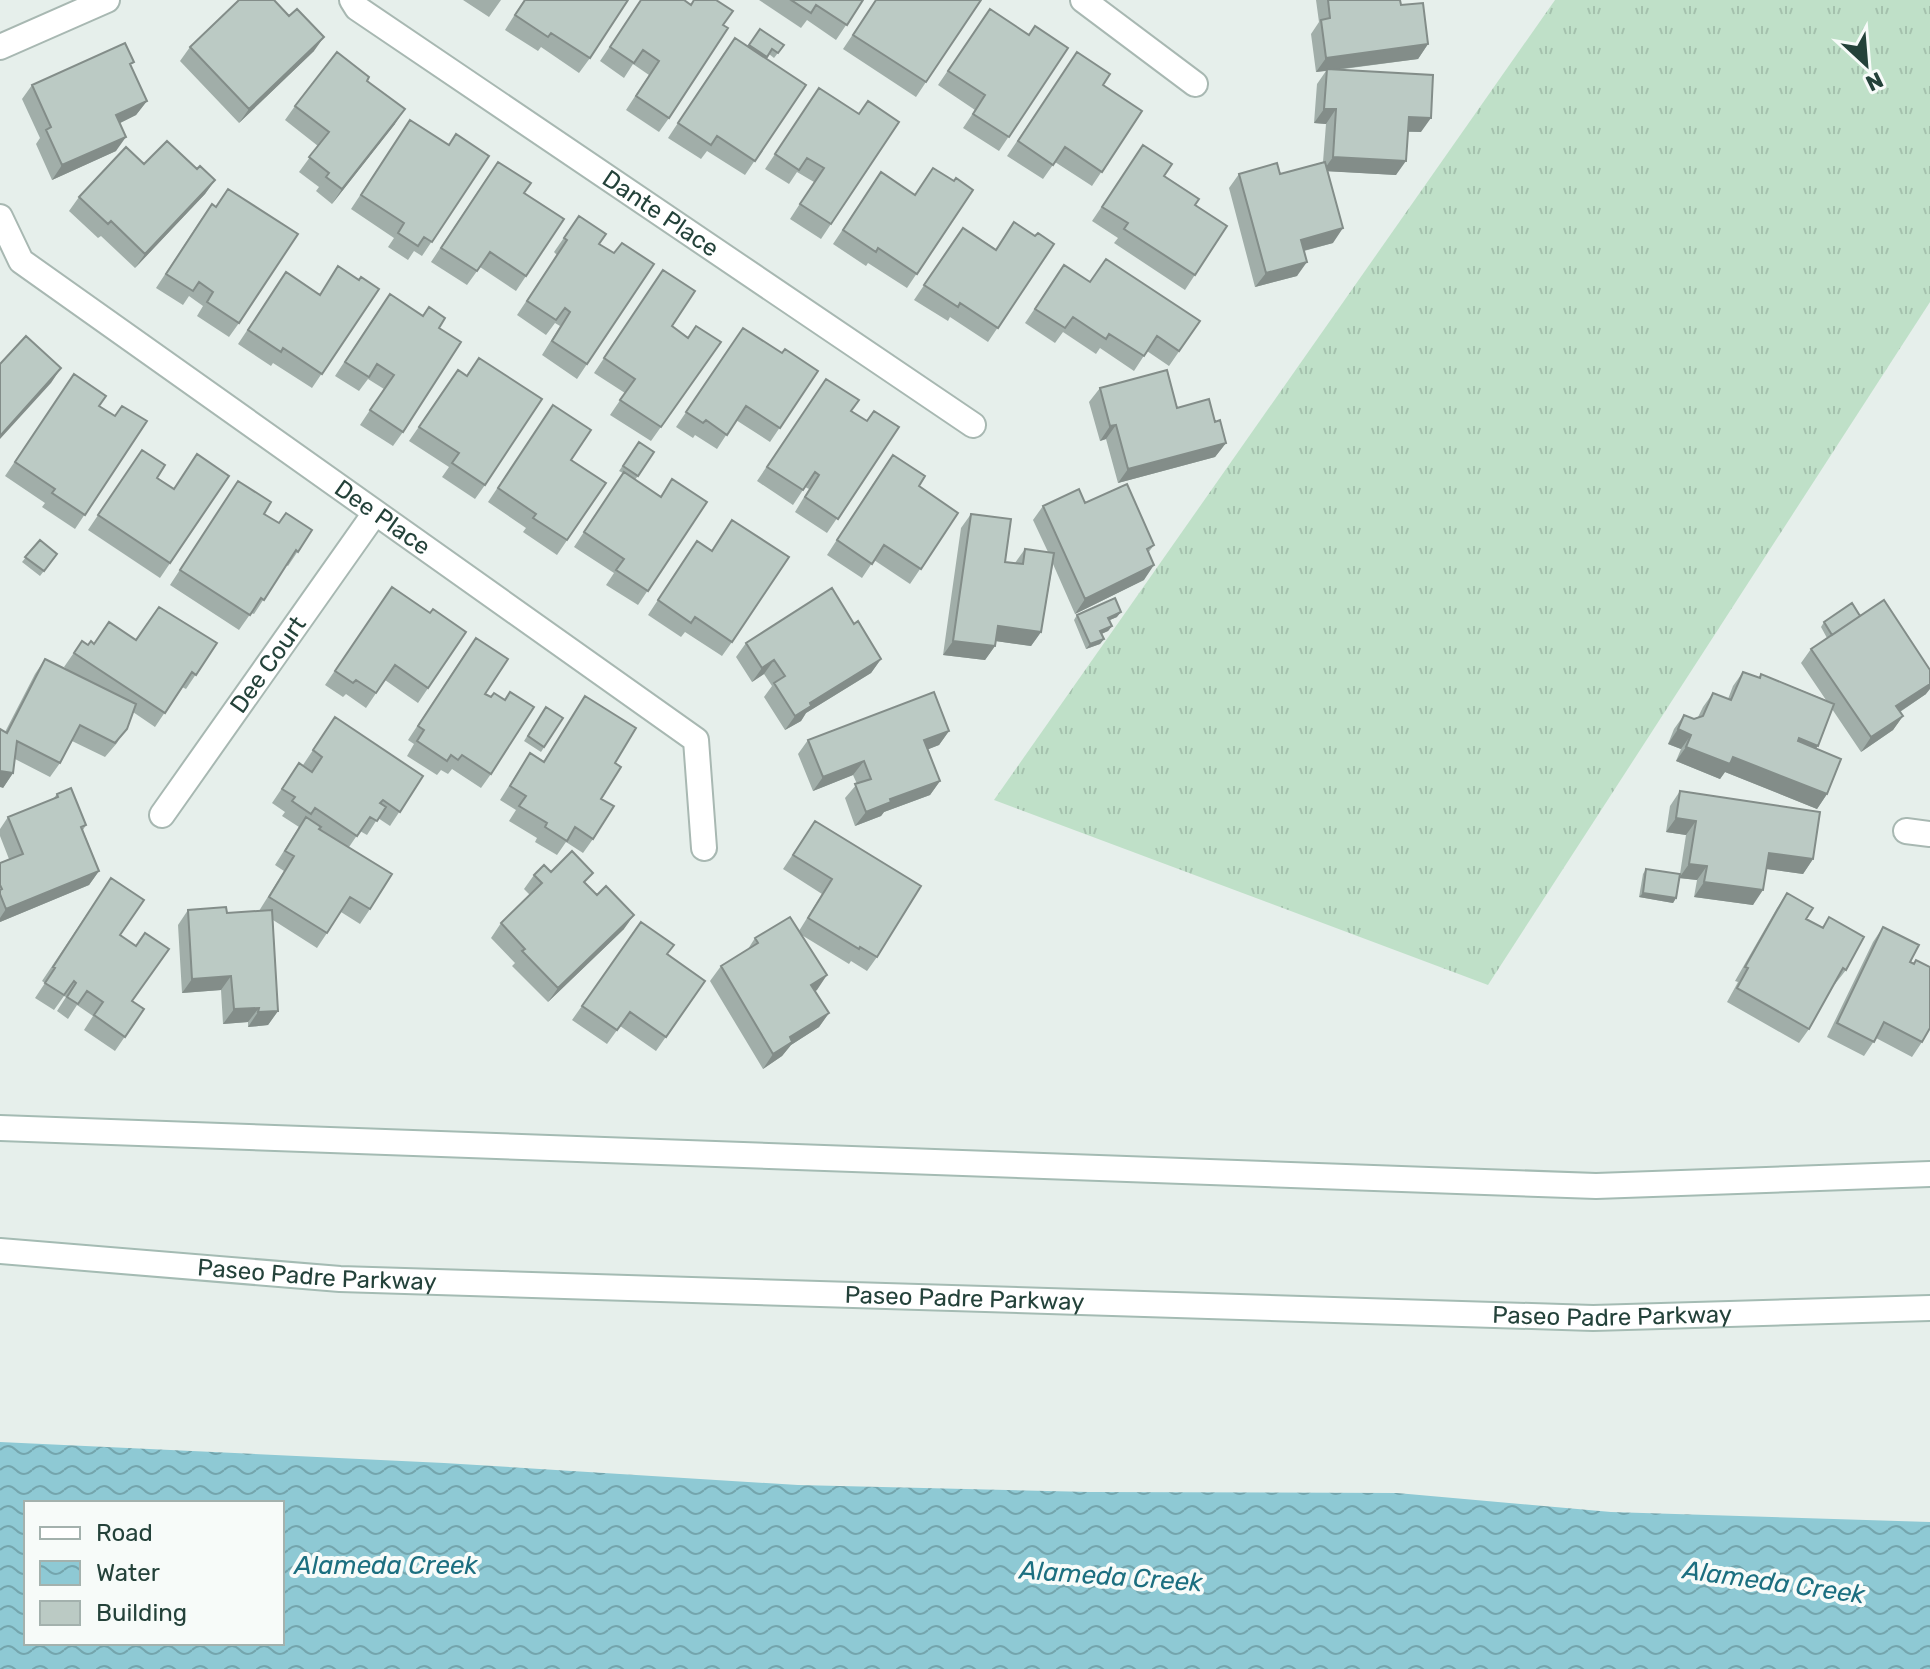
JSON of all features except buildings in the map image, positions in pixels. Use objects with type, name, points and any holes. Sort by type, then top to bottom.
[{"type":"main road","points":[[0,47],[107,0]]},
{"type":"main road","name":"Dante Place","points":[[352,0],[357,8],[973,425]]},
{"type":"main road","points":[[1083,0],[1195,84]]},
{"type":"main road","name":"Dee Place","points":[[0,217],[21,261],[696,740],[704,848]]},
{"type":"main road","name":"Dee Court","points":[[162,815],[375,513]]},
{"type":"main road","points":[[0,1128],[1596,1186],[1930,1174]]},
{"type":"main road","name":"Paseo Padre Parkway","points":[[0,1251],[340,1279],[1593,1318],[1930,1308]]},
{"type":"green space","points":[[1555,0],[1930,0],[1930,302],[1488,985],[994,800]]},
{"type":"water","name":"Alameda Creek","points":[[0,1442],[444,1463],[798,1485],[1089,1492],[1397,1493],[1611,1512],[1930,1522],[1930,1669],[0,1669]]}]
